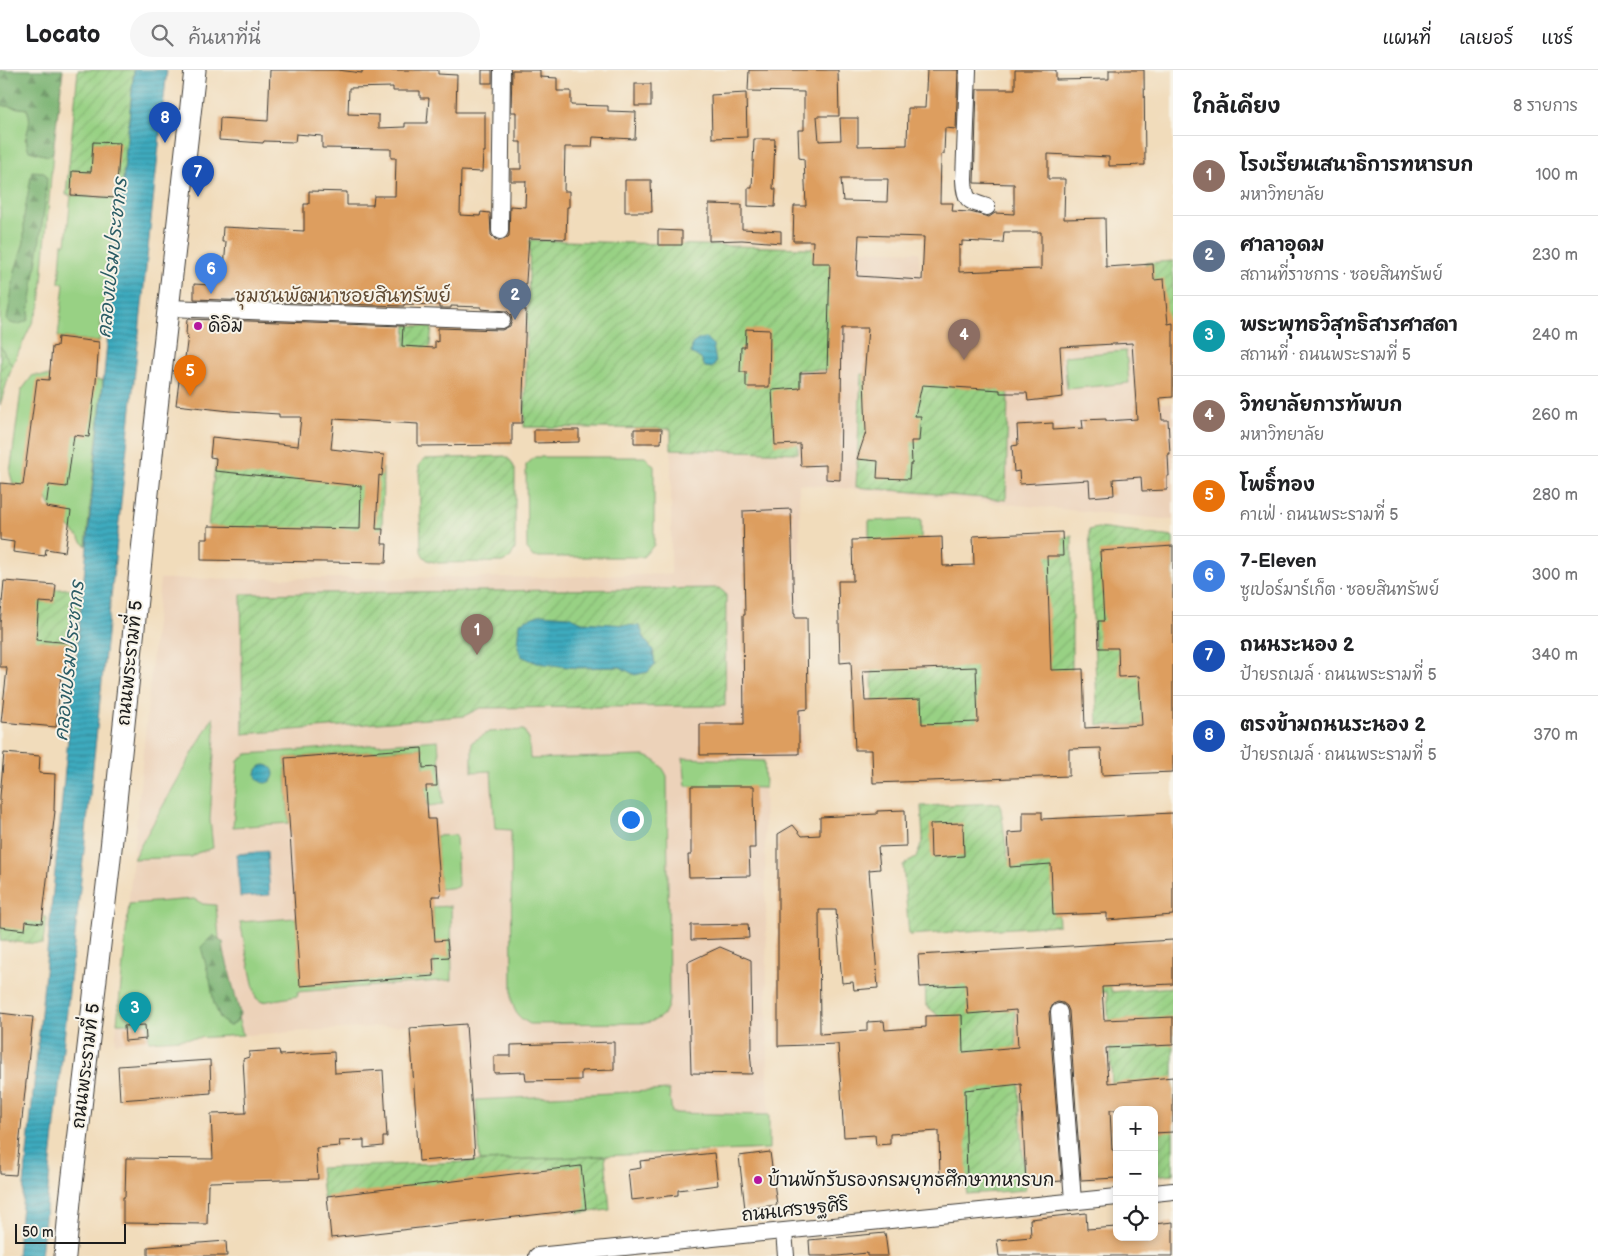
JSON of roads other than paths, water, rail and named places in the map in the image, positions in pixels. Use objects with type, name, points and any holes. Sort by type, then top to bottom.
[{"type":"main road","name":"ถนนพระรามที่ 5","points":[[65,1256],[110,868],[168,308],[195,70]]},
{"type":"street","points":[[500,231],[502,70]]},
{"type":"street","points":[[968,70],[965,195],[967,199],[987,207]]},
{"type":"street","points":[[168,308],[502,320]]},
{"type":"street","points":[[1059,1012],[1072,1201]]},
{"type":"street","points":[[1158,1193],[1173,1191]]},
{"type":"street","name":"ถนนเศรษฐศิริ","points":[[538,1256],[669,1250],[784,1232],[1113,1197]]},
{"type":"street","points":[[784,1232],[786,1256]]},
{"type":"water","points":[[134,70],[167,70],[41,1256],[17,1256]]},
{"type":"water","points":[[706,338],[713,345],[716,362],[712,368],[705,367],[701,359],[691,353],[692,344],[699,339]]},
{"type":"water","points":[[541,614],[569,616],[582,622],[640,626],[645,640],[653,650],[655,664],[648,672],[635,675],[620,667],[576,668],[537,663],[521,656],[518,647],[520,622]]},
{"type":"water","points":[[265,765],[273,770],[274,774],[269,782],[265,783],[257,778],[256,774],[261,766]]},
{"type":"water","points":[[267,851],[270,895],[240,897],[237,854]]},
{"type":"place","name":"ตรงข้ามถนนระนอง 2","points":[[165,143]]},
{"type":"place","name":"ถนนระนอง 2","points":[[198,197]]},
{"type":"place","name":"7-Eleven","points":[[211,294]]},
{"type":"place","name":"ศาลาอุดม","points":[[515,320]]},
{"type":"place","name":"ดิอิม","points":[[198,326]]},
{"type":"place","name":"วิทยาลัยการทัพบก","points":[[964,360]]},
{"type":"place","name":"โพธิ์ทอง","points":[[190,396]]},
{"type":"place","name":"โรงเรียนเสนาธิการทหารบก","points":[[477,655]]},
{"type":"place","name":"พระพุทธวิสุทธิสารศาสดา","points":[[135,1033]]},
{"type":"place","name":"บ้านพักรับรองกรมยุทธศึกษาทหารบก","points":[[758,1180]]},
{"type":"district","name":"ชุมชนพัฒนาซอยสินทรัพย์","points":[[343,296]]},
{"type":"water label","name":"คลองเปรมประชากร","points":[[113,258]]},
{"type":"water label","name":"คลองเปรมประชากร","points":[[70,661]]}]
